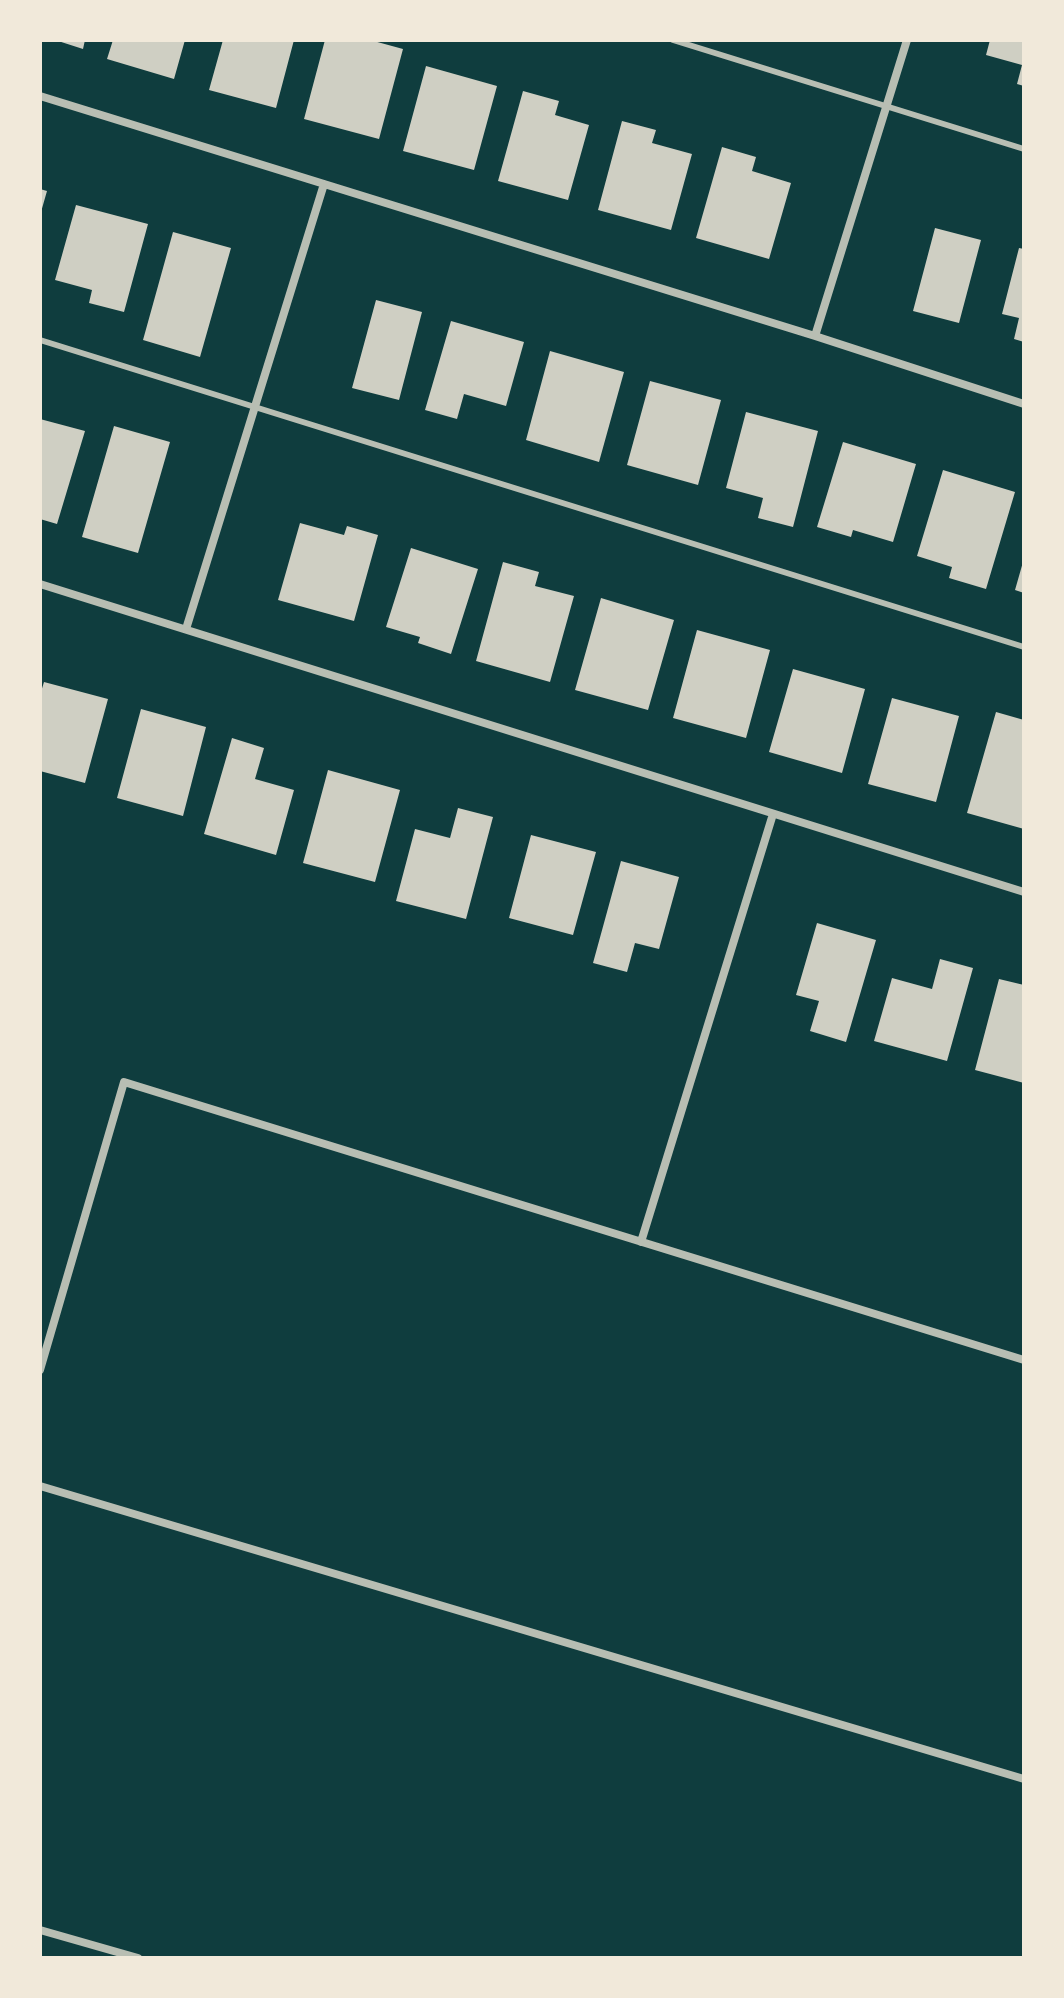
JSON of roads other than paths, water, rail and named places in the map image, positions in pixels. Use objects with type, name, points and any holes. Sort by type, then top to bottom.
[{"type":"street","points":[[815,336],[907,40]]},
{"type":"street","points":[[40,96],[815,336],[1024,404]]},
{"type":"street","points":[[186,629],[324,184]]},
{"type":"street","points":[[40,584],[1024,892]]},
{"type":"street","points":[[641,1242],[773,814]]},
{"type":"street","points":[[40,1370],[124,1082],[1024,1360]]},
{"type":"street","points":[[40,1486],[1024,1779]]},
{"type":"street","points":[[40,1930],[138,1958]]},
{"type":"lane","points":[[673,40],[1024,149]]},
{"type":"lane","points":[[40,340],[1024,647]]}]
